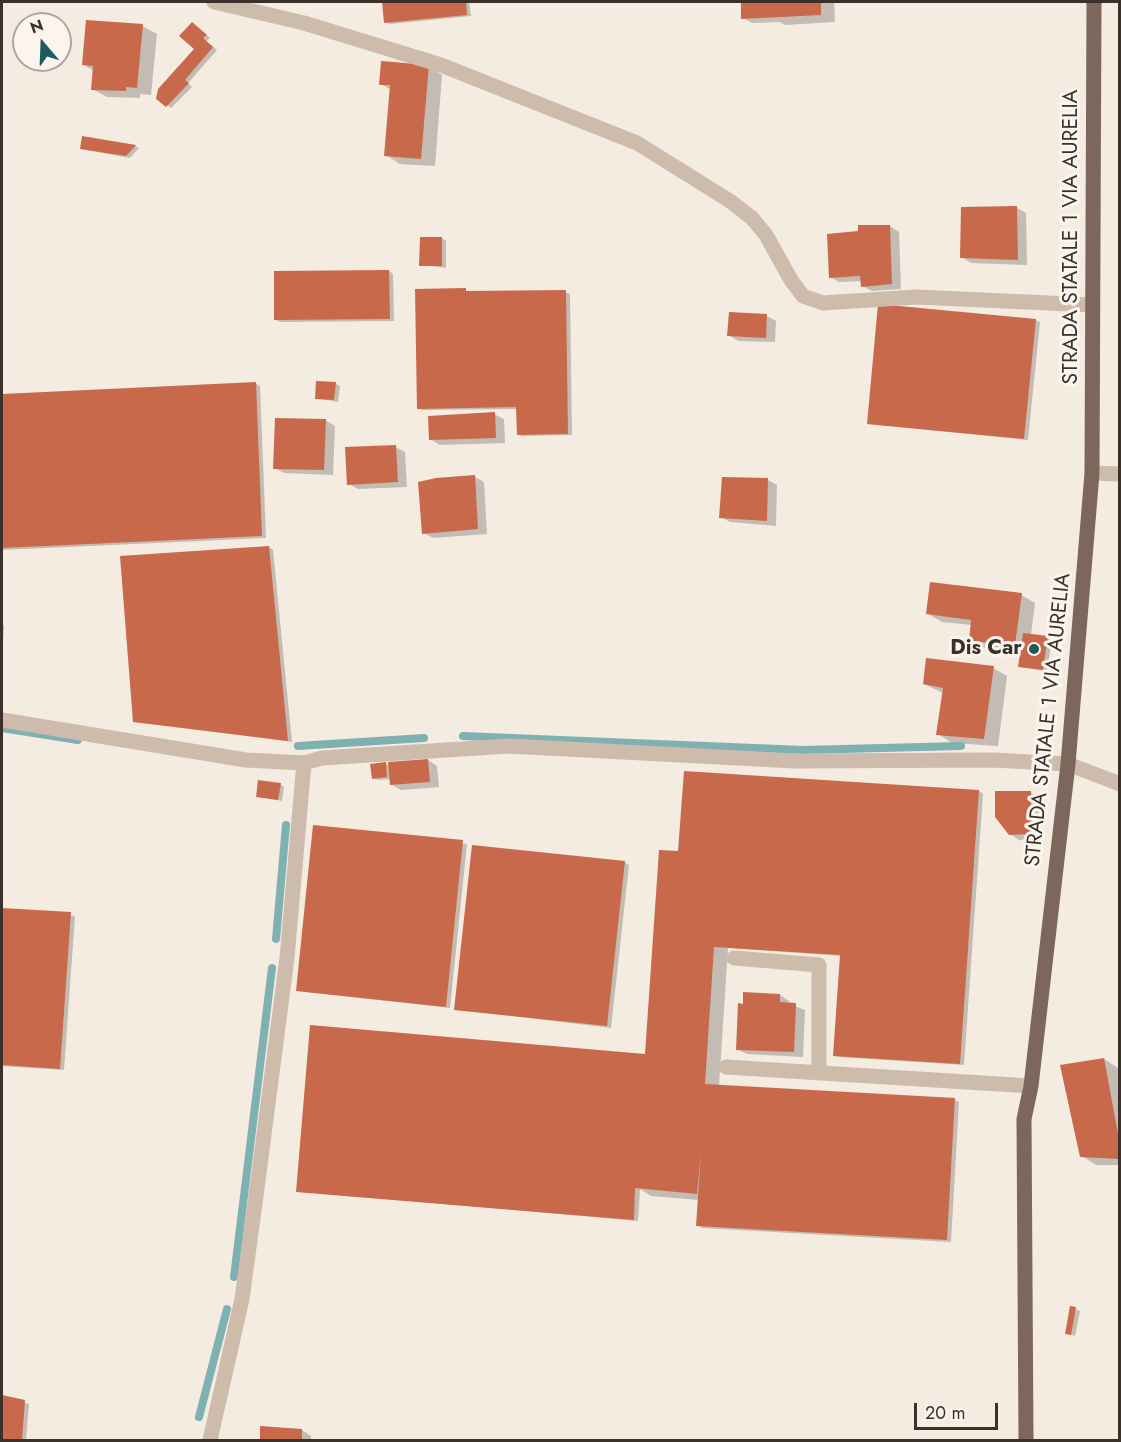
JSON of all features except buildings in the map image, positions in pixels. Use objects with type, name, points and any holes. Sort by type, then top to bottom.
[{"type":"main road","name":"STRADA STATALE 1 VIA AURELIA","points":[[1026,1440],[1024,1119],[1031,1086],[1068,764],[1092,473],[1094,2]]},
{"type":"street","points":[[214,2],[304,23],[441,66],[637,143],[730,201],[752,218],[766,235],[803,296],[823,303],[916,297],[1093,305]]},
{"type":"street","points":[[1092,473],[1119,474]]},
{"type":"street","points":[[2,720],[246,760],[304,763],[322,758],[509,746],[795,760],[993,760],[1068,764],[1119,784]]},
{"type":"street","points":[[210,1440],[242,1299],[287,958],[304,763]]},
{"type":"street","points":[[734,958],[819,965],[819,1073]]},
{"type":"street","points":[[726,1067],[1031,1086]]},
{"type":"waterway","points":[[2,728],[78,740]]},
{"type":"waterway","points":[[463,736],[803,750],[961,746]]},
{"type":"waterway","points":[[298,746],[424,738]]},
{"type":"waterway","points":[[276,939],[286,825]]},
{"type":"waterway","points":[[234,1277],[272,968]]},
{"type":"waterway","points":[[199,1417],[227,1309]]},
{"type":"place","name":"Dis Car","points":[[1034,649]]}]
